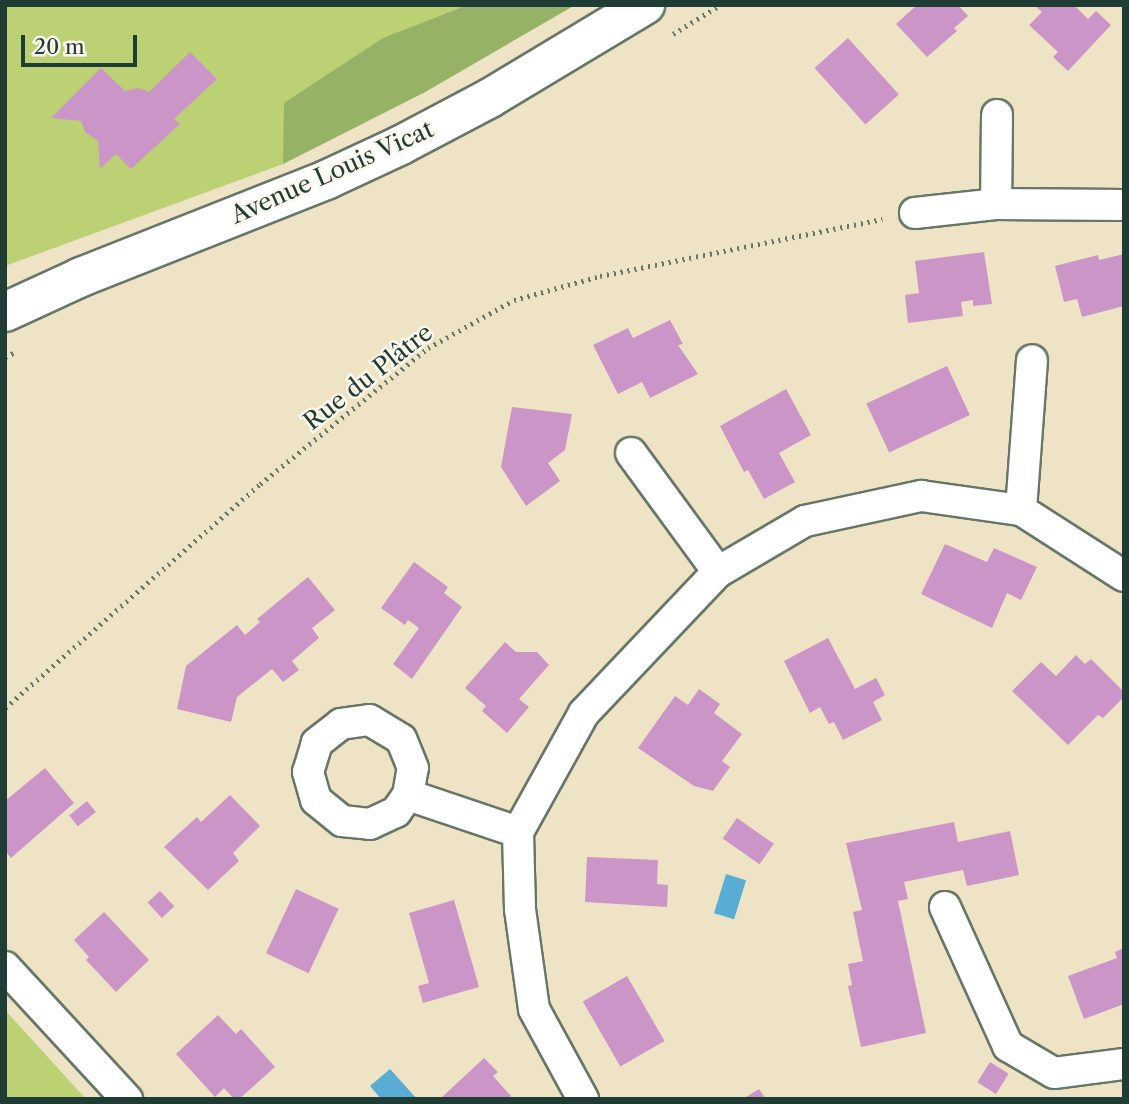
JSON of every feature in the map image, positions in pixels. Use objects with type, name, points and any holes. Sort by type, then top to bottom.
[{"type":"main road","name":"Avenue Louis Vicat","points":[[5,312],[81,277],[326,180],[401,145],[490,98],[645,5]]},
{"type":"street","points":[[996,204],[997,115]]},
{"type":"street","points":[[915,213],[996,204],[1124,205]]},
{"type":"street","points":[[1021,510],[1032,360]]},
{"type":"street","points":[[631,453],[718,572]]},
{"type":"street","points":[[583,1099],[534,1009],[520,909],[518,832],[584,713],[718,572],[805,520],[921,496],[1021,510],[1124,576]]},
{"type":"street","points":[[408,795],[518,832]]},
{"type":"street","points":[[945,907],[1008,1046],[1054,1073],[1124,1064]]},
{"type":"street","points":[[5,967],[127,1099]]},
{"type":"path","name":"Rue du Plâtre","points":[[5,708],[260,484],[428,348],[514,300],[600,276],[915,213]]},
{"type":"green space","points":[[5,5],[575,5],[425,92],[283,164],[5,266]]},
{"type":"green space","points":[[468,5],[575,5],[425,92],[283,164],[284,103],[383,38]]},
{"type":"green space","points":[[5,1010],[86,1099],[5,1099]]},
{"type":"water","points":[[726,874],[746,880],[734,919],[714,913]]},
{"type":"water","points":[[390,1069],[417,1099],[381,1099],[370,1086]]},
{"type":"building","points":[[917,5],[958,5],[968,16],[954,28],[957,31],[927,57],[896,24]]},
{"type":"building","points":[[1034,5],[1074,5],[1088,19],[1096,11],[1111,25],[1068,71],[1053,57],[1058,52],[1029,25],[1042,12]]},
{"type":"building","points":[[848,38],[899,94],[865,125],[815,68]]},
{"type":"building","points":[[190,52],[217,79],[174,119],[180,124],[131,169],[116,154],[100,169],[98,141],[85,132],[81,121],[51,118],[101,68],[125,91],[138,88],[149,92]]},
{"type":"building","points":[[984,252],[992,304],[973,306],[973,300],[961,302],[963,316],[908,323],[905,295],[919,293],[915,261]]},
{"type":"building","points":[[1124,254],[1124,306],[1082,317],[1077,299],[1064,302],[1055,266],[1098,255],[1099,260]]},
{"type":"building","points":[[670,320],[683,344],[678,345],[698,374],[650,398],[642,382],[618,394],[593,345],[628,328],[633,338]]},
{"type":"building","points":[[947,366],[970,415],[889,453],[866,404]]},
{"type":"building","points":[[786,389],[811,435],[779,453],[795,482],[764,499],[748,470],[744,472],[720,426]]},
{"type":"building","points":[[512,407],[572,414],[565,450],[548,463],[560,481],[526,506],[501,467]]},
{"type":"building","points":[[945,544],[987,562],[994,548],[1037,567],[1021,600],[1007,593],[992,628],[921,594]]},
{"type":"building","points":[[414,562],[448,587],[444,593],[462,607],[412,679],[393,664],[419,628],[408,620],[405,625],[381,608]]},
{"type":"building","points":[[308,577],[335,610],[312,628],[319,638],[292,661],[299,670],[283,682],[272,669],[237,697],[231,722],[177,709],[186,666],[237,625],[245,635],[260,622],[257,619]]},
{"type":"building","points":[[828,638],[855,689],[876,678],[885,695],[873,702],[882,720],[843,740],[834,722],[829,724],[820,707],[810,713],[784,661]]},
{"type":"building","points":[[505,642],[516,652],[537,652],[549,665],[519,699],[529,707],[507,733],[482,711],[486,706],[465,688]]},
{"type":"building","points":[[1076,655],[1085,664],[1091,659],[1124,692],[1124,697],[1103,718],[1098,715],[1068,745],[1012,691],[1041,662],[1056,676]]},
{"type":"building","points":[[699,689],[720,704],[714,713],[742,734],[722,761],[730,767],[713,791],[694,786],[638,748],[675,696],[688,705]]},
{"type":"building","points":[[45,768],[74,803],[11,858],[5,851],[5,801]]},
{"type":"building","points":[[230,795],[260,826],[233,853],[239,861],[208,890],[164,847],[197,817],[201,822]]},
{"type":"building","points":[[87,801],[96,812],[78,826],[69,815]]},
{"type":"building","points":[[737,818],[774,844],[760,864],[723,838]]},
{"type":"building","points":[[954,822],[958,842],[1010,831],[1019,875],[967,886],[963,870],[904,882],[908,899],[898,901],[926,1033],[861,1047],[848,986],[852,985],[848,964],[863,961],[853,912],[862,910],[846,843]]},
{"type":"building","points":[[587,857],[658,860],[657,884],[668,885],[667,907],[585,902]]},
{"type":"building","points":[[296,889],[339,909],[309,973],[266,953]]},
{"type":"building","points":[[160,891],[174,906],[162,918],[148,903]]},
{"type":"building","points":[[454,900],[479,987],[423,1003],[418,986],[429,983],[409,913]]},
{"type":"building","points":[[104,912],[149,960],[116,992],[86,960],[89,957],[74,940]]},
{"type":"building","points":[[1124,948],[1124,1004],[1084,1019],[1068,976],[1117,958],[1115,952]]},
{"type":"building","points":[[627,976],[664,1041],[620,1066],[583,1002]]},
{"type":"building","points":[[218,1015],[236,1034],[241,1029],[275,1067],[239,1099],[234,1099],[224,1088],[215,1097],[176,1054]]},
{"type":"building","points":[[484,1058],[498,1072],[493,1076],[511,1096],[507,1099],[440,1099]]},
{"type":"building","points":[[990,1062],[1009,1074],[996,1094],[977,1082]]},
{"type":"building","points":[[759,1089],[766,1099],[743,1099]]}]
